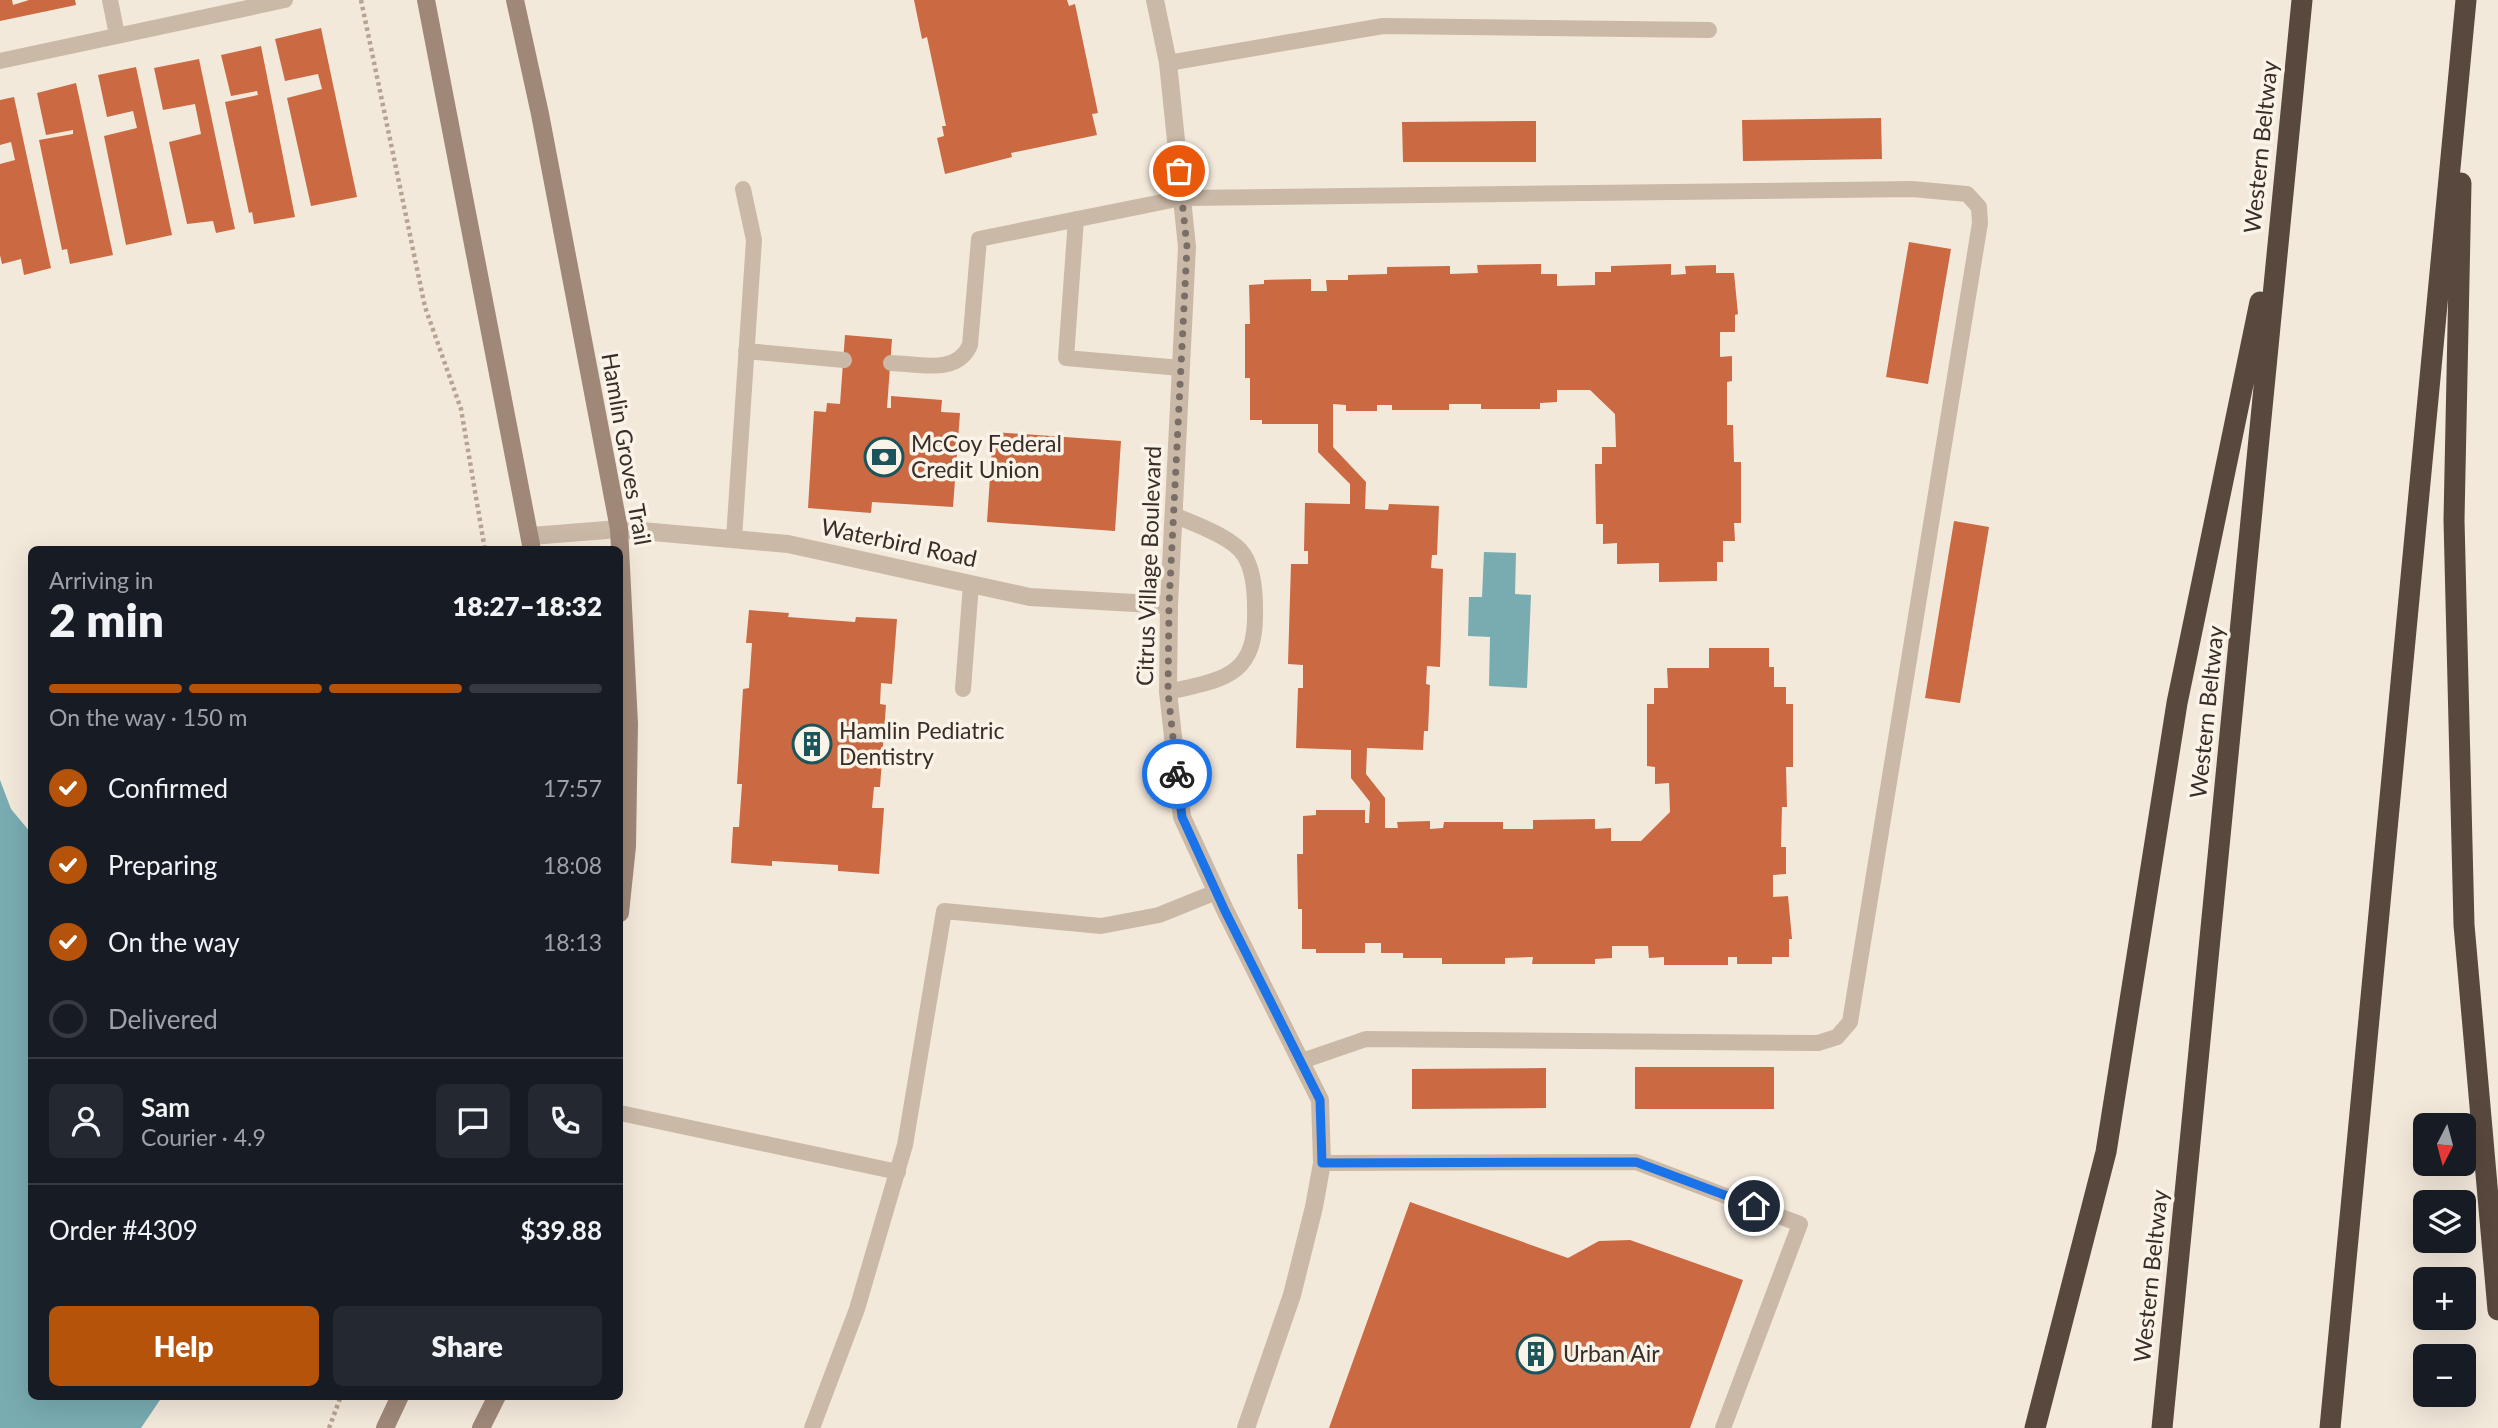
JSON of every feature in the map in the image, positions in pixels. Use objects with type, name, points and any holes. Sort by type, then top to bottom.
[{"type":"highway","name":"Western Beltway","points":[[2162,1428],[2235,708],[2302,0]]},
{"type":"highway","points":[[2465,4],[2454,520],[2464,925],[2498,1310]]},
{"type":"highway","points":[[2330,1428],[2465,4]]},
{"type":"highway","points":[[2035,1428],[2106,1152],[2177,703],[2281,204]]},
{"type":"main road","points":[[426,0],[531,542]]},
{"type":"main road","name":"Hamlin Groves Trail","points":[[515,0],[540,114],[619,529],[620,546]]},
{"type":"main road","name":"Hamlin Groves Trail","points":[[623,607],[629,724],[623,880]]},
{"type":"main road","points":[[385,1428],[398,1400]]},
{"type":"main road","points":[[481,1428],[496,1400]]},
{"type":"street","name":"Citrus Village Boulevard","points":[[1155,0],[1168,63],[1187,247],[1169,605],[1168,692],[1182,817],[1216,892],[1320,1100],[1322,1163],[1292,1295],[1246,1428]]},
{"type":"street","name":"Waterbird Road","points":[[531,542],[619,529],[734,538],[788,544],[1030,597],[1169,605]]},
{"type":"lane","points":[[110,0],[117,35]]},
{"type":"lane","points":[[0,61],[285,0]]},
{"type":"lane","points":[[1168,63],[1383,26],[1709,30]]},
{"type":"lane","points":[[734,538],[754,240],[743,189]]},
{"type":"lane","points":[[891,363],[953,365],[964,358],[970,345],[979,239],[1182,198],[1912,189],[1967,194],[1979,207],[1980,223],[1850,1022],[1838,1037],[1818,1043],[1366,1039],[1302,1061]]},
{"type":"lane","points":[[1076,219],[1066,358],[1181,368]]},
{"type":"lane","points":[[746,351],[844,360]]},
{"type":"lane","points":[[1168,692],[1215,681],[1246,663],[1256,636],[1255,589],[1244,554],[1216,534],[1174,515]]},
{"type":"lane","points":[[963,689],[971,584]]},
{"type":"lane","points":[[812,1428],[858,1309],[898,1172],[920,1068],[944,911],[1101,926],[1159,915],[1216,892]]},
{"type":"lane","points":[[623,1114],[898,1172]]},
{"type":"lane","points":[[1322,1163],[1636,1162],[1800,1224],[1723,1428]]},
{"type":"path","points":[[360,0],[425,307],[461,409],[484,546]]},
{"type":"path","points":[[329,1428],[340,1400]]},
{"type":"water","points":[[1484,552],[1516,553],[1515,594],[1531,595],[1527,688],[1489,686],[1490,637],[1468,636],[1469,597],[1482,597]]},
{"type":"water","points":[[0,780],[11,809],[28,829],[28,1400],[160,1400],[141,1428],[0,1428]]},
{"type":"building","points":[[0,0],[12,0],[13,5],[29,0],[75,0],[76,5],[0,21]]},
{"type":"building","points":[[914,0],[1067,0],[1069,6],[1075,4],[1098,113],[1092,114],[1097,135],[1011,153],[1012,157],[945,174],[937,138],[944,136],[942,126],[946,126],[927,37],[922,39]]},
{"type":"building","points":[[321,28],[357,197],[311,206],[287,98],[322,89],[318,74],[285,81],[275,39]]},
{"type":"building","points":[[261,46],[295,217],[254,224],[252,212],[249,213],[225,102],[258,95],[257,91],[231,96],[221,55]]},
{"type":"building","points":[[199,59],[235,229],[216,233],[213,221],[187,224],[169,142],[201,134],[195,104],[163,110],[154,68]]},
{"type":"building","points":[[136,67],[172,235],[126,245],[104,136],[137,128],[133,111],[107,117],[98,75]]},
{"type":"building","points":[[76,83],[113,255],[70,264],[67,249],[62,250],[39,140],[73,134],[73,130],[46,135],[37,93]]},
{"type":"building","points":[[14,97],[51,268],[24,275],[21,259],[2,264],[0,255],[0,164],[15,160],[11,142],[0,145],[0,100]]},
{"type":"building","points":[[1881,118],[1882,159],[1743,161],[1742,120]]},
{"type":"building","points":[[1536,121],[1536,162],[1403,162],[1402,122]]},
{"type":"building","points":[[1909,242],[1951,249],[1928,384],[1886,377]]},
{"type":"building","points":[[1541,264],[1541,274],[1557,274],[1557,286],[1595,285],[1595,272],[1611,272],[1611,266],[1671,264],[1671,275],[1686,274],[1685,266],[1716,265],[1716,273],[1734,273],[1738,314],[1735,315],[1735,332],[1720,332],[1720,357],[1732,356],[1732,381],[1727,382],[1727,425],[1733,425],[1734,462],[1741,462],[1741,523],[1734,523],[1735,541],[1723,541],[1723,562],[1717,562],[1717,581],[1659,582],[1659,563],[1617,564],[1617,543],[1603,544],[1603,524],[1596,524],[1595,464],[1602,464],[1602,447],[1616,447],[1615,414],[1590,390],[1557,390],[1557,402],[1540,403],[1540,409],[1481,409],[1481,404],[1449,404],[1449,410],[1392,410],[1392,405],[1377,405],[1377,411],[1346,411],[1346,405],[1333,404],[1333,447],[1366,482],[1365,509],[1388,510],[1389,504],[1439,506],[1437,555],[1432,555],[1431,568],[1443,569],[1440,667],[1427,666],[1426,684],[1430,685],[1428,731],[1424,731],[1423,750],[1367,748],[1366,774],[1385,798],[1385,828],[1398,828],[1397,822],[1430,821],[1430,829],[1443,828],[1444,822],[1503,822],[1503,829],[1533,829],[1533,820],[1595,819],[1595,829],[1611,828],[1611,841],[1641,841],[1670,812],[1669,783],[1655,784],[1655,767],[1647,766],[1647,704],[1654,704],[1654,688],[1668,688],[1667,668],[1709,668],[1709,648],[1769,648],[1769,667],[1774,667],[1774,687],[1786,687],[1786,704],[1793,704],[1793,767],[1786,767],[1787,807],[1782,807],[1781,847],[1786,847],[1786,874],[1773,875],[1773,897],[1788,896],[1792,939],[1789,939],[1789,957],[1772,957],[1772,964],[1737,964],[1737,957],[1728,957],[1728,965],[1664,965],[1664,957],[1649,958],[1648,946],[1612,946],[1612,958],[1595,959],[1595,964],[1532,964],[1533,957],[1505,958],[1505,964],[1442,964],[1442,958],[1403,958],[1403,953],[1381,953],[1381,943],[1365,943],[1365,953],[1316,953],[1316,949],[1302,949],[1302,909],[1298,909],[1297,854],[1303,854],[1303,816],[1316,815],[1316,810],[1365,810],[1365,823],[1369,823],[1370,802],[1351,778],[1351,750],[1296,748],[1298,688],[1303,688],[1303,665],[1288,664],[1291,564],[1308,564],[1308,551],[1304,551],[1305,503],[1350,504],[1350,484],[1318,452],[1318,424],[1262,424],[1262,420],[1250,420],[1250,378],[1245,378],[1245,324],[1250,324],[1249,285],[1264,284],[1264,280],[1311,279],[1311,291],[1327,291],[1326,280],[1348,280],[1348,275],[1387,274],[1387,267],[1450,266],[1450,274],[1478,273],[1477,265]]},
{"type":"building","name":"McCoy Federal Credit Union","points":[[845,335],[892,339],[887,408],[891,408],[891,396],[942,400],[941,412],[960,413],[953,507],[872,502],[871,513],[808,508],[814,411],[826,412],[827,403],[840,404]]},
{"type":"building","points":[[993,432],[1121,441],[1115,531],[987,522]]},
{"type":"building","points":[[1954,521],[1989,527],[1960,703],[1925,698]]},
{"type":"building","name":"Hamlin Pediatric Dentistry","points":[[749,610],[789,613],[788,617],[855,622],[856,617],[897,619],[892,684],[881,683],[880,704],[886,705],[880,787],[874,787],[872,808],[884,808],[879,874],[838,871],[838,865],[772,861],[772,866],[731,863],[733,827],[739,827],[742,784],[737,784],[743,689],[749,688],[752,643],[746,643]]},
{"type":"building","points":[[1635,1067],[1774,1067],[1774,1109],[1635,1109]]},
{"type":"building","points":[[1546,1068],[1546,1108],[1412,1109],[1412,1069]]},
{"type":"building","name":"Urban Air","points":[[1410,1202],[1568,1258],[1599,1241],[1630,1240],[1743,1280],[1690,1428],[1329,1428]]},
{"type":"way so far","points":[[1177,774],[1168,692],[1169,605],[1187,247],[1179,171]]},
{"type":"place","name":"McCoy Federal Credit Union","points":[[884,457]]},
{"type":"place","name":"Hamlin Pediatric Dentistry","points":[[812,744]]},
{"type":"place","name":"Urban Air","points":[[1536,1354]]},
{"type":"route","points":[[1177,774],[1182,817],[1225,911],[1320,1100],[1322,1163],[1636,1162],[1754,1206]]}]
